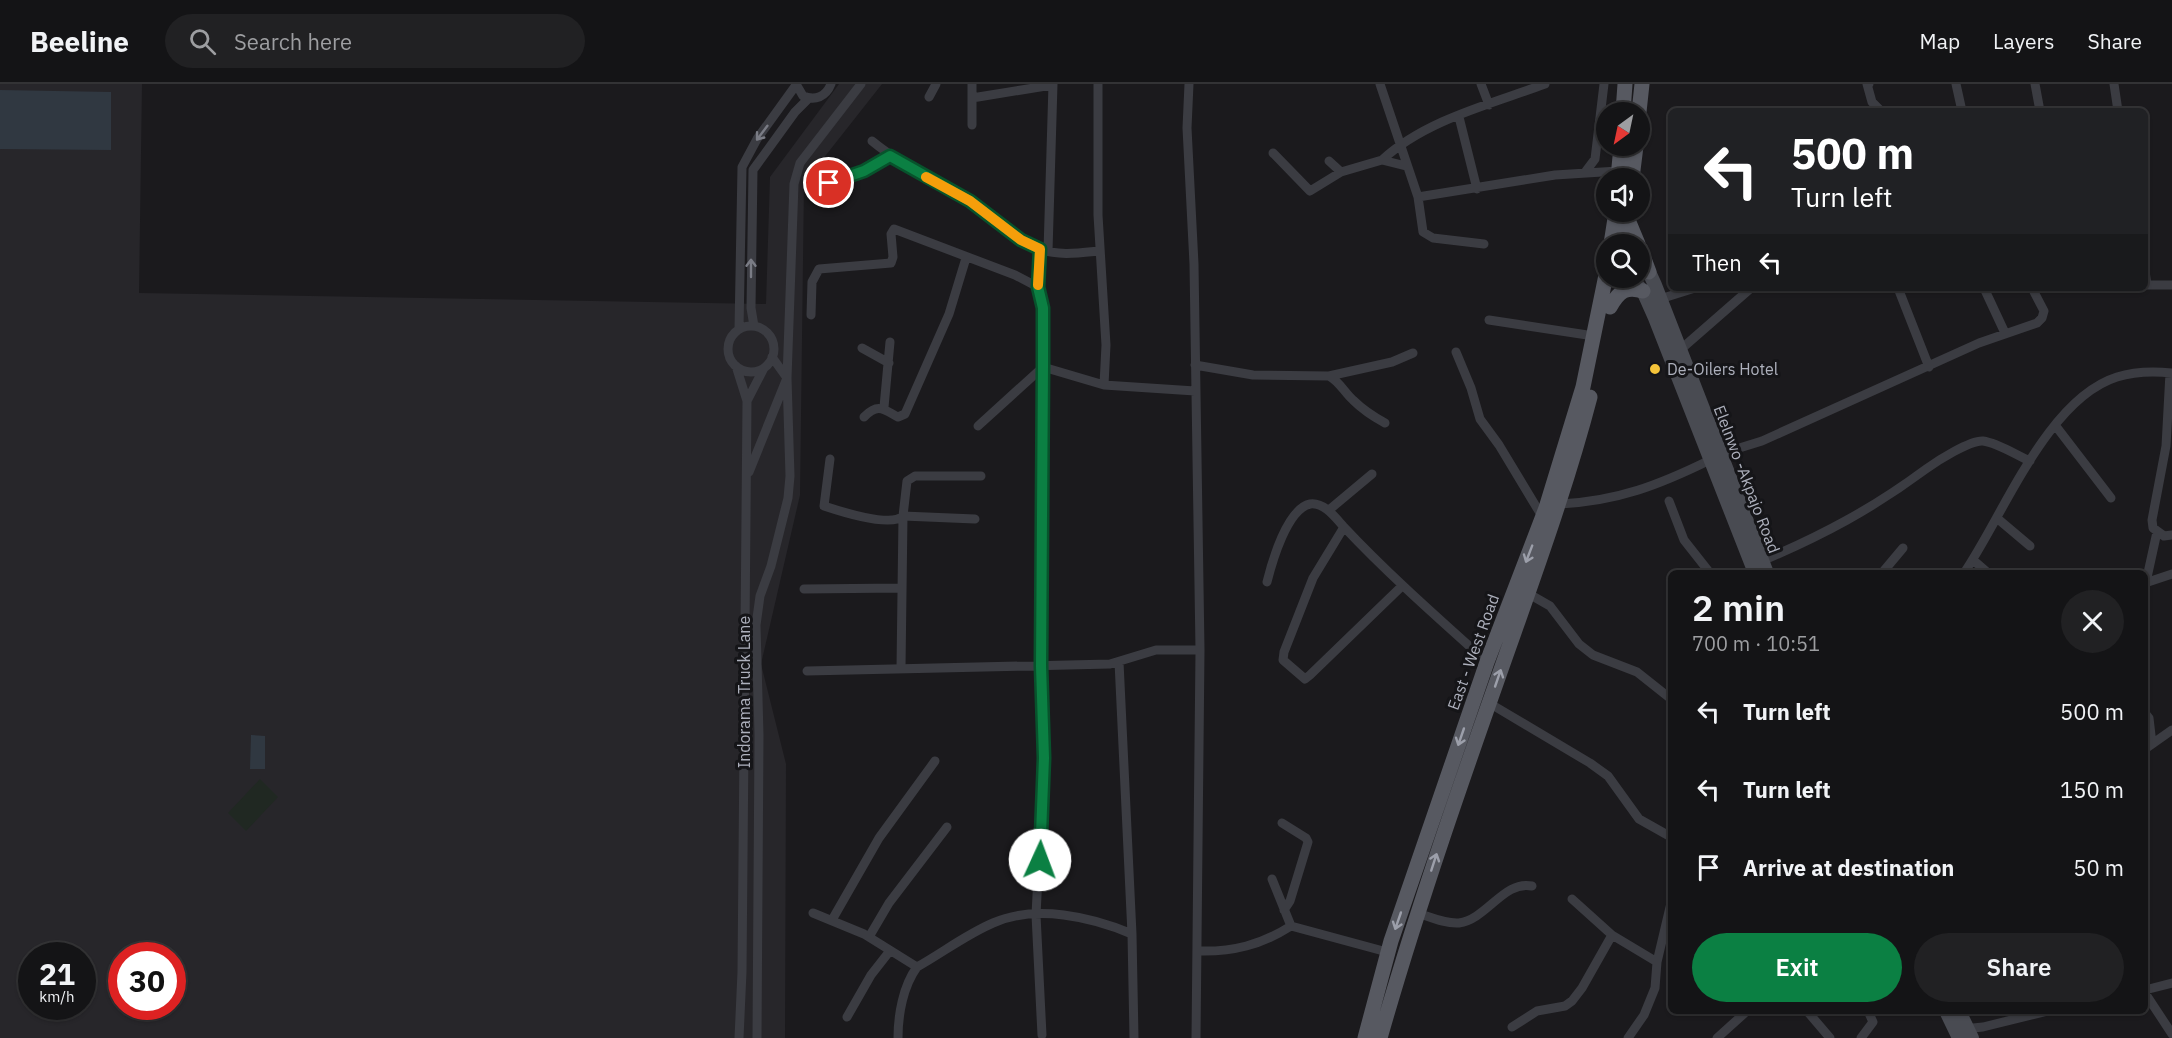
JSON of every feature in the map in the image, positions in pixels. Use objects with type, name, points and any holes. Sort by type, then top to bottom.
[{"type":"main road","points":[[1624,102],[1625,84]]},
{"type":"main road","points":[[1640,102],[1641,84]]},
{"type":"main road","name":"Elelnwo -Akpajo Road","points":[[1650,280],[1680,350],[1715,457]]},
{"type":"main road","name":"East - West Road","points":[[1365,1038],[1387,952],[1487,662],[1543,518],[1583,387],[1603,288]]},
{"type":"main road","name":"East - West Road","points":[[1380,1038],[1418,913],[1560,504],[1592,389],[1614,288]]},
{"type":"main road","points":[[1610,307],[1620,291],[1627,288],[1644,291]]},
{"type":"main road","points":[[1641,288],[1644,291],[1761,569]]},
{"type":"main road","points":[[1948,1014],[1965,1035]]},
{"type":"main road","points":[[1960,1014],[1965,1035]]},
{"type":"street","points":[[739,1038],[742,972],[747,400],[736,366],[730,357],[728,345],[739,329],[742,167],[757,140],[796,85],[803,96],[809,98],[823,96],[831,84]]},
{"type":"street","name":"Indorama Truck Lane","points":[[757,1038],[758,662],[756,625],[760,596],[771,566],[788,498],[790,476],[787,378],[794,184],[800,163],[861,84]]},
{"type":"street","points":[[929,97],[936,84]]},
{"type":"street","points":[[972,84],[972,124]]},
{"type":"street","points":[[1098,84],[1099,251],[1106,345],[1104,386]]},
{"type":"street","points":[[1189,84],[1187,128],[1194,264],[1200,650],[1196,1038]]},
{"type":"street","points":[[1380,84],[1418,197],[1422,228],[1426,236],[1484,244]]},
{"type":"street","points":[[1481,84],[1489,105]]},
{"type":"street","points":[[1273,153],[1310,191],[1341,172],[1382,159],[1401,142],[1545,84]]},
{"type":"street","points":[[1586,171],[1593,162],[1596,152],[1604,84]]},
{"type":"street","points":[[1869,84],[1867,84],[1872,102],[1878,108]]},
{"type":"street","points":[[1956,84],[1961,108]]},
{"type":"street","points":[[2035,84],[2039,108]]},
{"type":"street","points":[[2114,84],[2118,108]]},
{"type":"street","points":[[972,98],[1052,85],[1044,250],[1038,287],[1043,308],[1041,666],[1044,758],[1036,915],[1042,1035]]},
{"type":"street","points":[[754,326],[751,298],[753,170],[795,112],[809,98]]},
{"type":"street","points":[[1459,117],[1477,189]]},
{"type":"street","points":[[872,141],[890,156],[970,201],[1021,240],[1044,250],[1066,254],[1099,251]]},
{"type":"street","points":[[829,183],[864,171],[890,156]]},
{"type":"street","points":[[1382,159],[1406,166]]},
{"type":"street","points":[[1329,161],[1341,172]]},
{"type":"street","points":[[1418,197],[1586,171],[1596,172]]},
{"type":"street","points":[[811,315],[812,282],[819,269],[824,266],[884,266],[891,263],[891,234],[894,230],[1015,275],[1038,287]]},
{"type":"street","points":[[864,417],[878,407],[884,407],[898,417],[905,414],[941,336],[966,258]]},
{"type":"street","points":[[2148,285],[2172,285]]},
{"type":"street","points":[[1660,299],[1685,291]]},
{"type":"street","points":[[1680,350],[1748,291]]},
{"type":"street","points":[[1899,291],[1929,367]]},
{"type":"street","points":[[1985,291],[2005,333]]},
{"type":"street","points":[[1560,504],[1593,502],[1642,491],[1715,457],[1762,441],[2005,333],[2030,325],[2042,318],[2042,304],[2034,291]]},
{"type":"street","points":[[1489,320],[1594,336]]},
{"type":"street","points":[[739,329],[754,326],[771,338],[772,357],[787,378],[746,479]]},
{"type":"street","points":[[884,407],[890,342]]},
{"type":"street","points":[[862,348],[889,363]]},
{"type":"street","points":[[1456,352],[1471,388],[1480,419],[1499,445],[1543,518]]},
{"type":"street","points":[[1195,365],[1253,375],[1329,376],[1392,362],[1413,353]]},
{"type":"street","points":[[747,400],[772,357]]},
{"type":"street","points":[[736,366],[750,372],[764,368]]},
{"type":"street","points":[[1043,367],[1104,386],[1195,391]]},
{"type":"street","points":[[978,426],[1043,367]]},
{"type":"street","points":[[1966,570],[2030,461],[2055,425],[2094,389],[2115,378],[2139,372],[2171,373],[2166,446],[2152,520],[2153,528],[2157,532],[2172,535]]},
{"type":"street","points":[[1329,376],[1340,383],[1352,399],[1368,413],[1385,423]]},
{"type":"street","points":[[2055,425],[2110,498]]},
{"type":"street","points":[[1761,569],[1870,509],[1938,461],[1973,443],[1982,441],[1992,444],[2030,461]]},
{"type":"street","points":[[830,459],[824,506],[874,518],[893,520],[903,516],[975,519]]},
{"type":"street","points":[[1329,510],[1371,474]]},
{"type":"street","points":[[901,668],[904,493],[910,478],[981,476]]},
{"type":"street","points":[[1669,501],[1684,540],[1708,570]]},
{"type":"street","points":[[1267,582],[1275,551],[1297,513],[1313,503],[1329,510],[1402,586],[1487,662]]},
{"type":"street","points":[[1998,519],[2030,546]]},
{"type":"street","points":[[1344,526],[1313,578],[1284,652],[1283,660],[1305,679],[1402,586]]},
{"type":"street","points":[[2148,570],[2157,532]]},
{"type":"street","points":[[1885,570],[1903,548]]},
{"type":"street","points":[[1973,560],[1985,570]]},
{"type":"street","points":[[2148,582],[2172,574]]},
{"type":"street","points":[[804,589],[901,588]]},
{"type":"street","points":[[1529,594],[1550,606],[1579,644],[1593,655],[1637,672],[1668,697]]},
{"type":"street","points":[[807,671],[1119,662],[1137,654],[1156,650],[1200,650]]},
{"type":"street","points":[[743,657],[758,662]]},
{"type":"street","points":[[1119,662],[1132,934],[1134,1038]]},
{"type":"street","points":[[1490,703],[1608,776],[1639,819],[1668,835]]},
{"type":"street","points":[[2148,717],[2149,747]]},
{"type":"street","points":[[2149,747],[2171,733]]},
{"type":"street","points":[[832,920],[879,838],[935,761]]},
{"type":"street","points":[[1282,824],[1306,838],[1308,842],[1290,901],[1284,910]]},
{"type":"street","points":[[869,937],[896,894],[947,827]]},
{"type":"street","points":[[1272,879],[1291,926]]},
{"type":"street","points":[[1418,913],[1445,921],[1462,922],[1480,915],[1515,886],[1532,886]]},
{"type":"street","points":[[1572,899],[1612,935],[1657,962]]},
{"type":"street","points":[[813,913],[869,937],[917,967]]},
{"type":"street","points":[[898,1038],[902,1002],[911,976],[917,967],[994,922],[1017,916],[1036,915],[1081,918],[1106,923],[1132,934]]},
{"type":"street","points":[[1628,1038],[1644,1015],[1655,988],[1657,962],[1668,916]]},
{"type":"street","points":[[1198,951],[1223,952],[1246,948],[1276,936],[1291,926],[1387,952]]},
{"type":"street","points":[[1512,1027],[1537,1011],[1559,1008],[1572,1001],[1582,988],[1612,935]]},
{"type":"street","points":[[847,1017],[871,975],[890,952]]},
{"type":"street","points":[[2148,990],[2172,983]]},
{"type":"street","points":[[2148,996],[2172,1034]]},
{"type":"street","points":[[1723,1036],[1744,1014]]},
{"type":"street","points":[[1810,1014],[1830,1038]]},
{"type":"street","points":[[1861,1038],[1873,1022],[1869,1014]]},
{"type":"street","points":[[1965,1035],[1983,1027],[2036,1014]]},
{"type":"shaded area","points":[[0,84],[142,84],[139,293],[766,304],[770,177],[839,84],[882,84],[804,183],[800,495],[761,664],[786,764],[785,1038],[0,1038]]},
{"type":"shaded area","points":[[0,90],[111,92],[111,150],[0,149]]},
{"type":"shaded area","points":[[251,735],[265,736],[265,769],[250,769]]},
{"type":"shaded area","points":[[260,779],[278,797],[246,831],[228,813]]},
{"type":"slow traffic","points":[[926,177],[970,201],[993,221],[1021,240],[1040,249],[1038,285]]},
{"type":"place","name":"De-Oilers Hotel","points":[[1655,369]]},
{"type":"route","points":[[829,183],[864,171],[890,156],[970,201],[993,221],[1021,240],[1040,249],[1038,287],[1042,296],[1043,308],[1041,666],[1044,758],[1040,860]]}]
